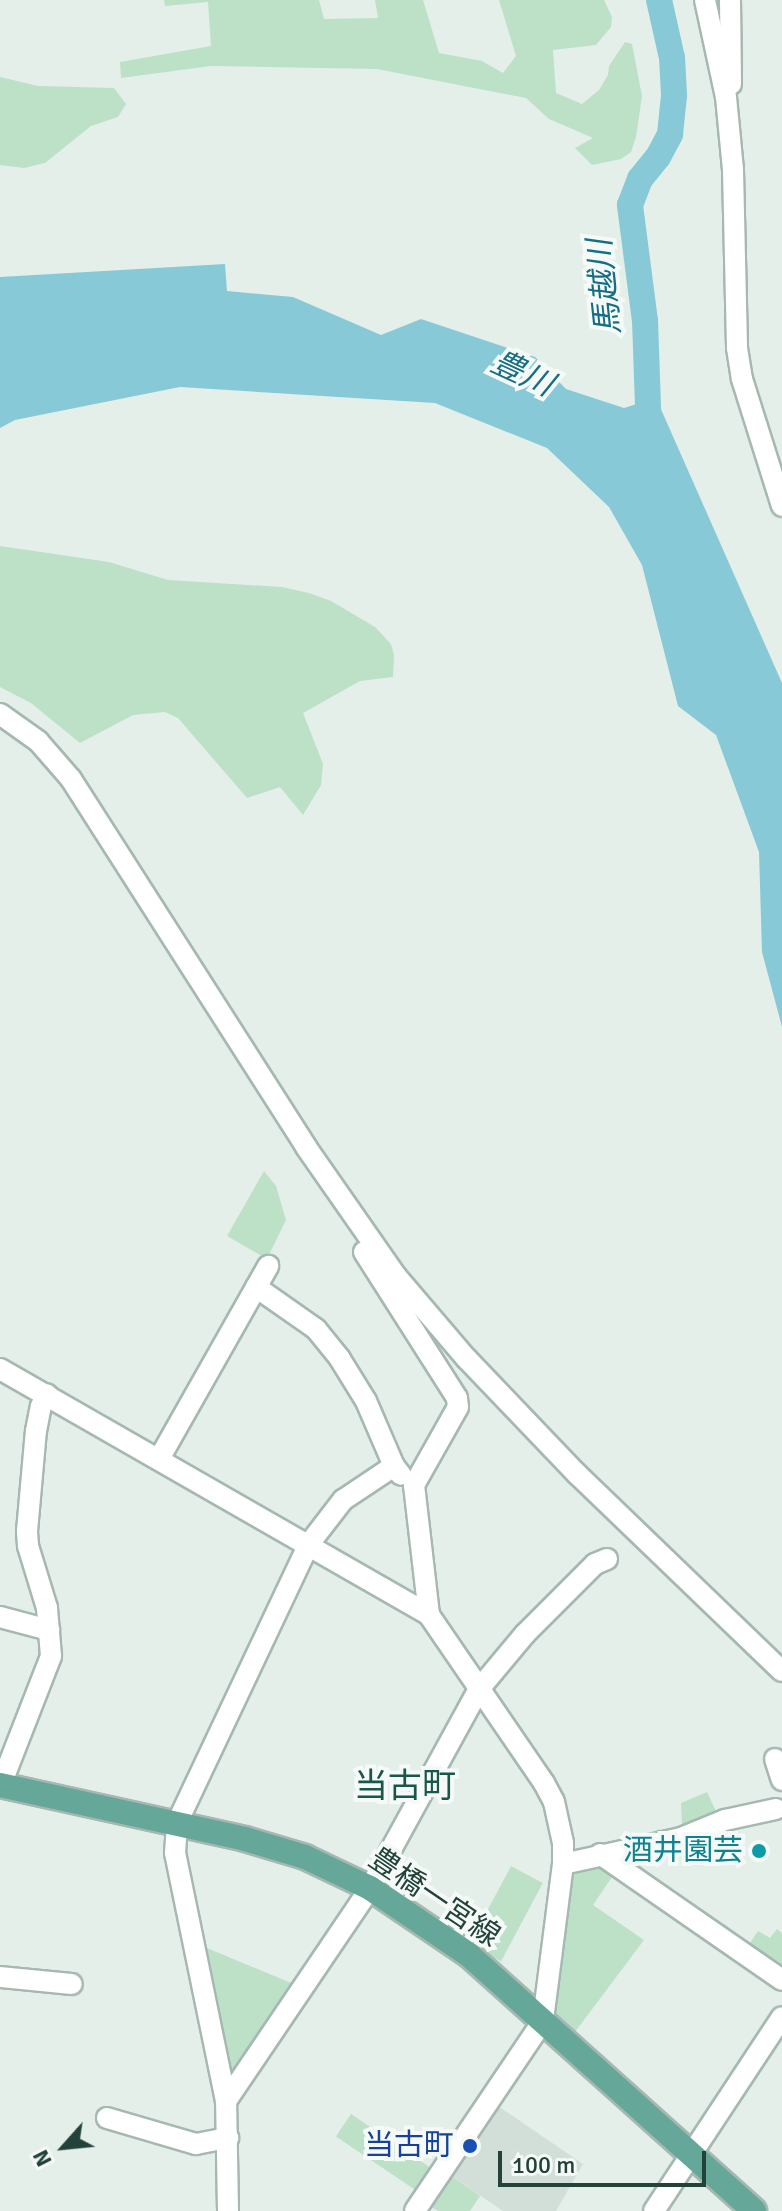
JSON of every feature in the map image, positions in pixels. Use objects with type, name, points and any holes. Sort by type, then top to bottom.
[{"type":"main road","name":"豊橋一宮線","points":[[0,1786],[177,1823],[305,1857],[370,1888],[469,1955],[754,2211]]},
{"type":"street","points":[[705,0],[726,97],[733,170],[737,348],[742,379],[782,506]]},
{"type":"street","points":[[726,97],[731,90],[733,61],[730,0]]},
{"type":"street","points":[[0,714],[38,741],[71,779],[396,1276],[467,1359],[577,1474],[782,1671]]},
{"type":"street","points":[[343,1199],[341,1214],[457,1398],[455,1416],[414,1485],[429,1615]]},
{"type":"street","points":[[159,1459],[268,1266]]},
{"type":"street","points":[[256,1287],[316,1329],[340,1359],[366,1401],[394,1466],[414,1485]]},
{"type":"street","points":[[0,1369],[429,1615],[554,1802],[563,1864],[543,2021],[415,2211]]},
{"type":"street","points":[[0,1786],[50,1663],[49,1630],[27,1531],[36,1431],[41,1406],[47,1395]]},
{"type":"street","points":[[228,2211],[226,2101],[175,1853],[177,1823],[309,1544],[343,1500],[394,1466]]},
{"type":"street","points":[[226,2101],[370,1888],[479,1689],[525,1634],[595,1564],[607,1559]]},
{"type":"street","points":[[0,1617],[49,1630]]},
{"type":"street","points":[[775,1759],[782,1780]]},
{"type":"street","points":[[563,1864],[681,1838],[725,1820],[780,1806]]},
{"type":"street","points":[[600,1854],[782,1980]]},
{"type":"street","points":[[0,1977],[72,1984]]},
{"type":"street","points":[[654,2211],[782,2017]]},
{"type":"street","points":[[107,2118],[196,2144],[228,2138]]},
{"type":"shaded area","points":[[495,2104],[583,2164],[556,2211],[503,2211],[448,2174]]},
{"type":"green space","points":[[164,0],[319,0],[324,19],[378,18],[375,0],[423,0],[439,53],[482,61],[503,73],[516,56],[499,0],[604,0],[612,17],[611,27],[596,45],[553,50],[556,93],[582,104],[599,90],[608,75],[609,66],[625,42],[632,44],[642,96],[636,137],[631,152],[621,159],[592,165],[575,148],[593,138],[549,119],[526,98],[377,69],[211,66],[121,78],[120,62],[211,46],[208,2],[165,6]]},
{"type":"green space","points":[[0,77],[38,86],[114,88],[126,104],[118,117],[91,126],[45,163],[24,168],[0,165]]},
{"type":"green space","points":[[0,546],[109,562],[168,580],[282,587],[309,593],[331,601],[375,627],[391,644],[393,677],[360,681],[303,713],[323,764],[321,785],[303,815],[280,787],[247,798],[178,718],[165,712],[133,715],[80,743],[31,703],[0,687]]},
{"type":"green space","points":[[264,1171],[276,1186],[286,1220],[267,1259],[227,1236]]},
{"type":"green space","points":[[707,1792],[719,1818],[679,1835],[640,1838],[659,1829],[663,1834],[682,1825],[681,1803]]},
{"type":"green space","points":[[600,1861],[616,1871],[593,1905],[644,1940],[572,2036],[550,2017],[569,1873]]},
{"type":"green space","points":[[511,1866],[543,1883],[501,1961],[469,1945]]},
{"type":"green space","points":[[777,1929],[782,1933],[782,1973],[746,1949],[758,1931],[770,1938]]},
{"type":"green space","points":[[202,1946],[296,1985],[230,2082]]},
{"type":"green space","points":[[351,2114],[434,2170],[419,2192],[336,2136]]},
{"type":"green space","points":[[448,2174],[480,2196],[470,2211],[438,2211],[428,2205]]},
{"type":"water","points":[[225,264],[227,291],[293,297],[381,335],[421,319],[535,357],[566,389],[624,408],[656,398],[782,683],[782,1027],[762,952],[759,852],[716,735],[678,706],[642,565],[609,507],[547,448],[435,403],[180,387],[15,420],[0,428],[0,360],[25,345],[0,342],[0,277]]},
{"type":"waterway","name":"馬越川","points":[[649,435],[645,321],[630,205],[640,179],[658,157],[670,134],[674,95],[672,58],[659,0]]},
{"type":"waterway","name":"豊川","points":[[0,352],[52,344]]},
{"type":"place","name":"酒井園芸","points":[[759,1851]]},
{"type":"place","name":"当古町","points":[[470,2146]]},
{"type":"district","name":"当古町","points":[[405,1787]]}]
